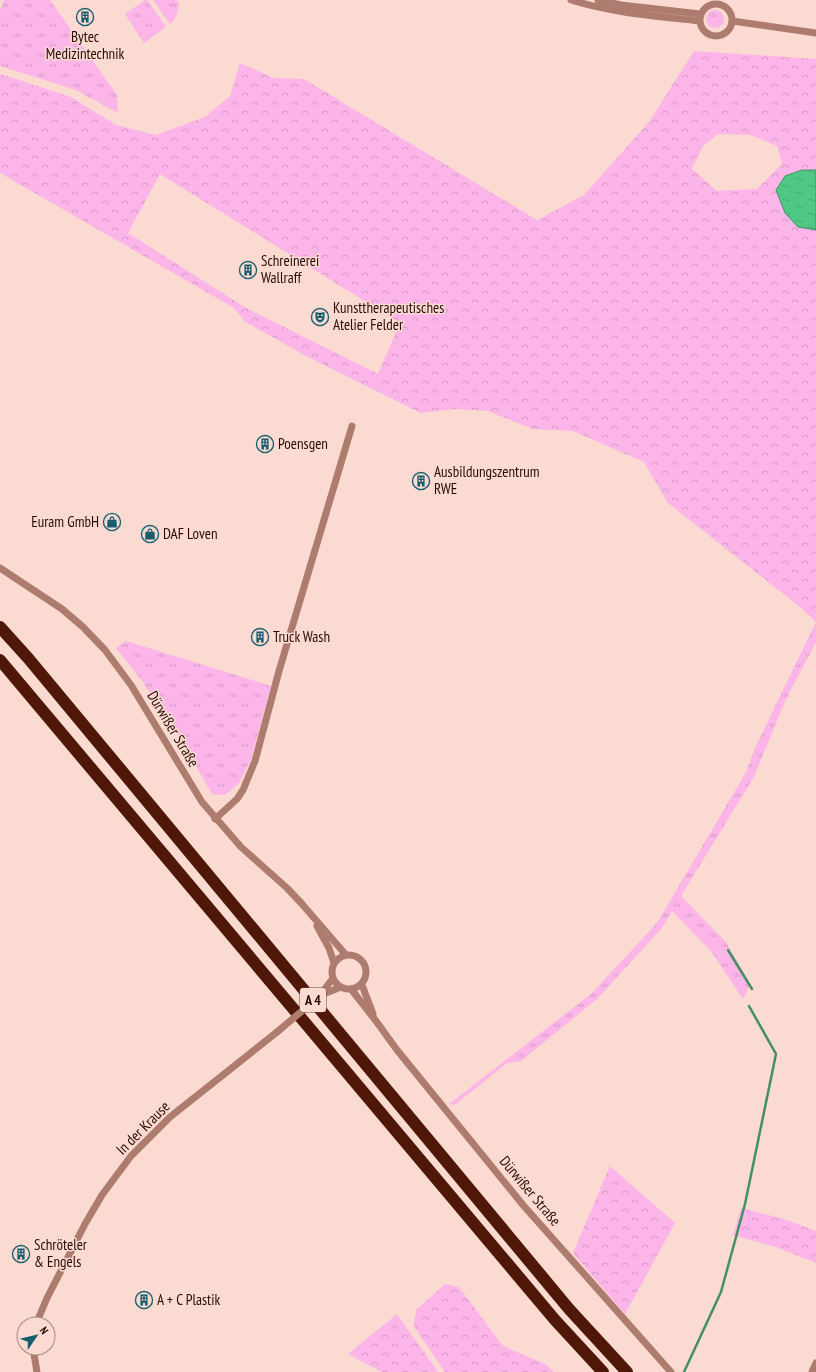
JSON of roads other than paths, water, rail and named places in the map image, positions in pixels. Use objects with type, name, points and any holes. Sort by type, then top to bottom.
[{"type":"highway","name":"A 4","points":[[0,627],[33,664],[569,1309],[627,1372]]},
{"type":"highway","name":"A 4","points":[[0,660],[550,1314],[603,1372]]},
{"type":"street","points":[[571,0],[590,6],[619,12],[700,18]]},
{"type":"street","points":[[598,0],[700,18]]},
{"type":"street","points":[[718,2],[728,8],[732,21],[728,31],[724,34],[713,36],[704,31],[700,18],[706,7],[710,4],[718,2]]},
{"type":"street","points":[[732,21],[816,33]]},
{"type":"street","points":[[216,819],[237,799],[243,790],[255,761],[279,671],[352,426]]},
{"type":"street","name":"Dürwißer Straße","points":[[0,568],[62,609],[83,627],[105,650],[131,685],[202,802],[241,847],[287,888],[346,955]]},
{"type":"street","name":"Dürwißer Straße","points":[[312,917],[329,948],[334,963]]},
{"type":"street","points":[[346,955],[353,955],[360,958],[365,964],[367,971],[366,978],[362,985],[351,990],[334,985],[332,968],[334,963],[341,956],[346,955]]},
{"type":"street","name":"In der Krause","points":[[39,1316],[85,1224],[102,1195],[131,1156],[170,1117],[334,985]]},
{"type":"street","name":"Dürwißer Straße","points":[[362,985],[376,1021]]},
{"type":"street","name":"Dürwißer Straße","points":[[351,990],[397,1050],[523,1205],[671,1372]]},
{"type":"street","points":[[34,1356],[37,1372]]},
{"type":"street","points":[[812,1372],[816,1363]]},
{"type":"water","points":[[802,170],[816,170],[816,230],[798,227],[785,213],[776,190],[785,176]]},
{"type":"waterway","points":[[728,950],[752,989]]},
{"type":"waterway","points":[[684,1372],[721,1292],[745,1204],[776,1054],[749,1006]]},
{"type":"place","name":"Bytec Medizintechnik","points":[[85,17]]},
{"type":"place","name":"Schreinerei Wallraff","points":[[248,270]]},
{"type":"place","name":"Kunsttherapeutisches Atelier Felder","points":[[320,317]]},
{"type":"place","name":"Poensgen","points":[[265,444]]},
{"type":"place","name":"Ausbildungszentrum RWE","points":[[421,481]]},
{"type":"place","name":"Euram GmbH","points":[[112,522]]},
{"type":"place","name":"DAF Loven","points":[[150,534]]},
{"type":"place","name":"Truck Wash","points":[[260,637]]},
{"type":"place","name":"Schröteler & Engels","points":[[21,1254]]},
{"type":"place","name":"A + C Plastik","points":[[144,1300]]}]
